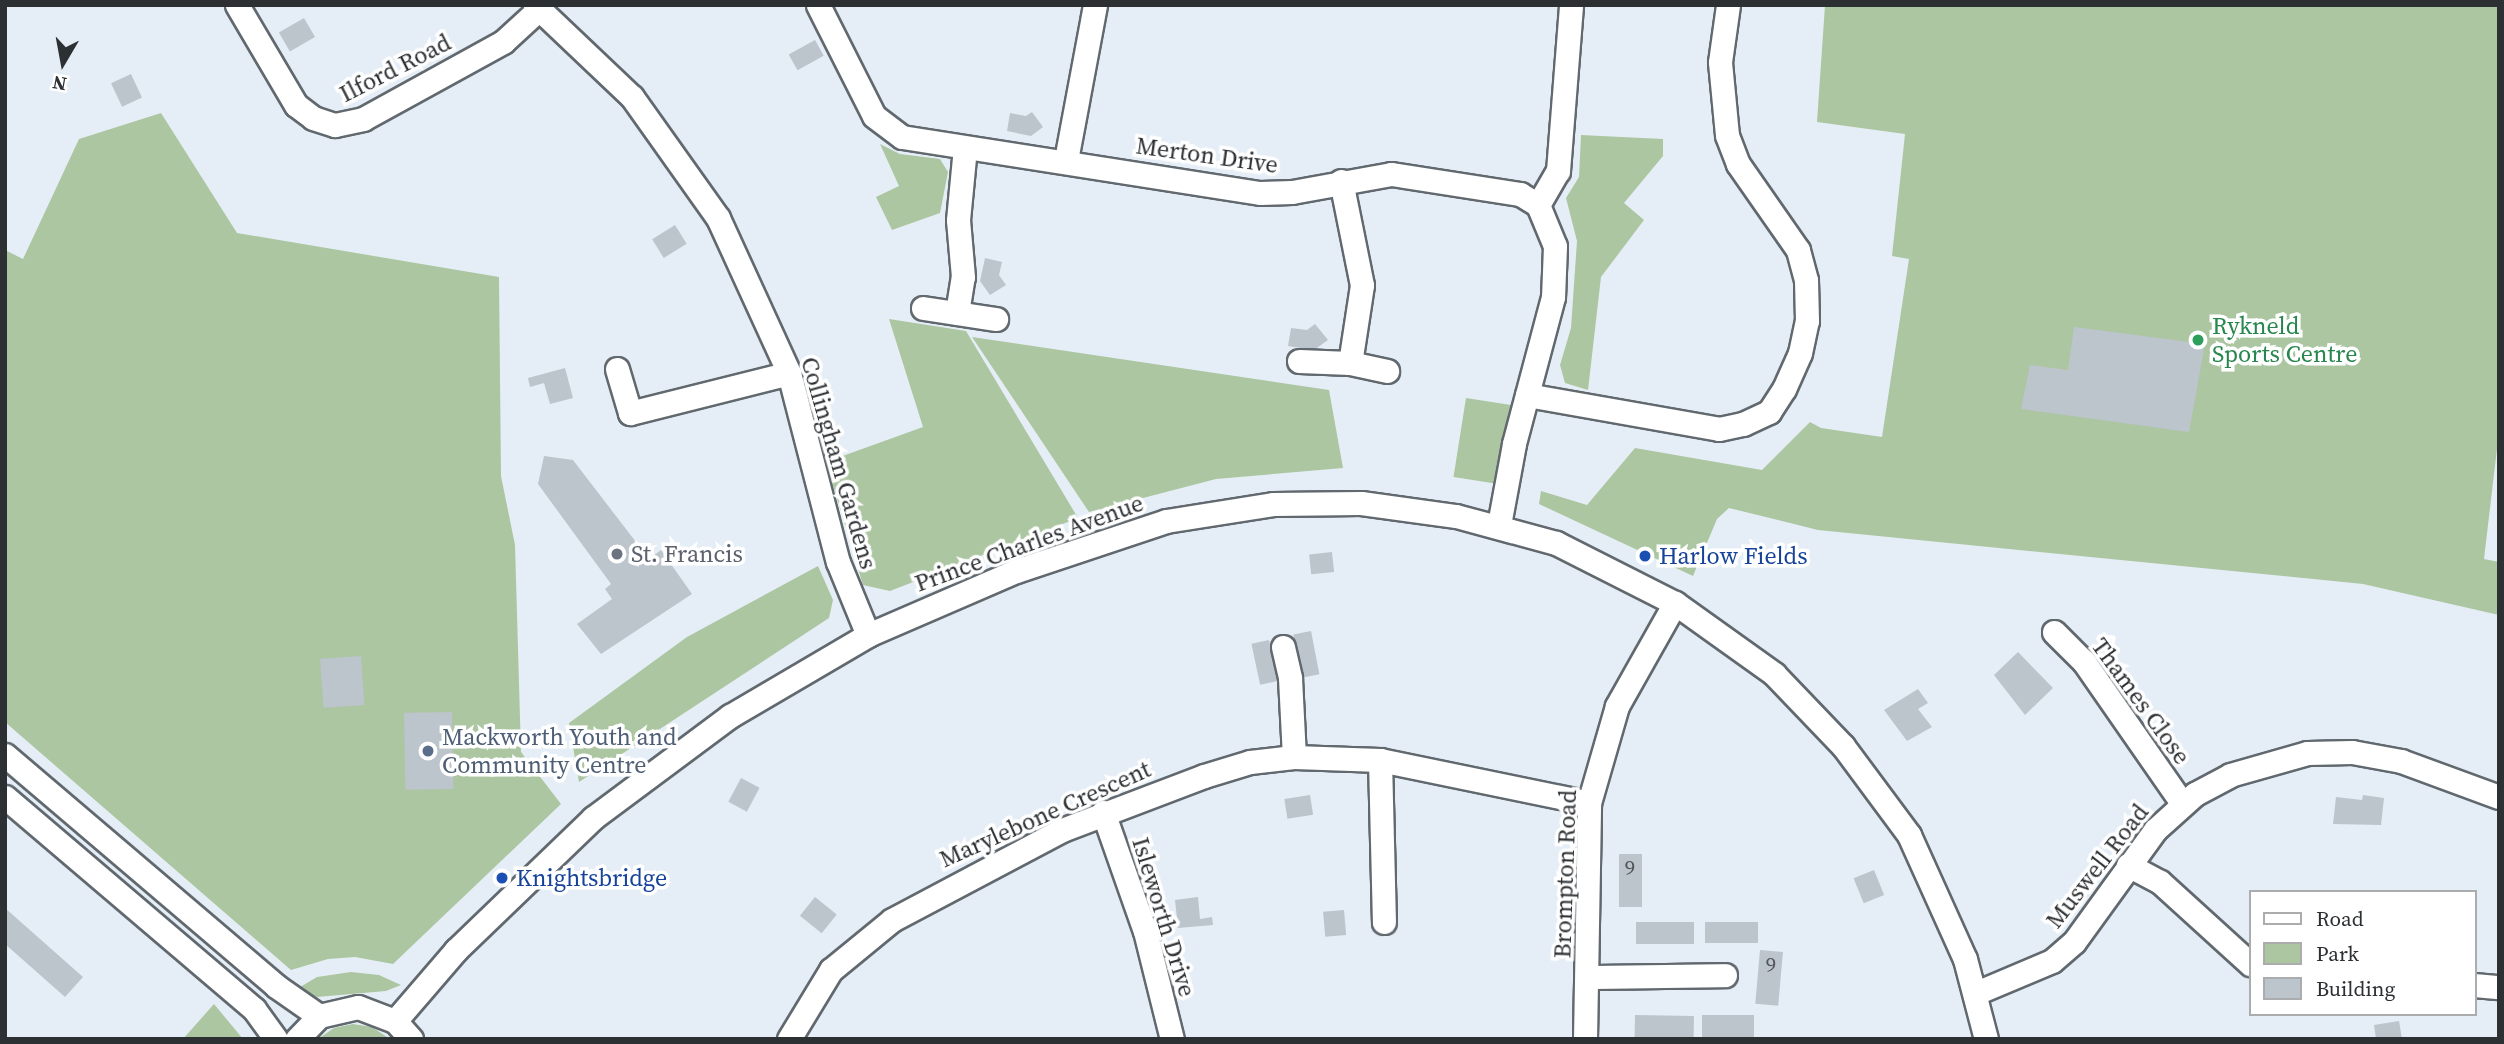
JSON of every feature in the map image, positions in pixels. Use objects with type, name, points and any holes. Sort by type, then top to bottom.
[{"type":"street","name":"Ilford Road","points":[[237,5],[296,105],[313,118],[335,125],[363,119],[503,41],[537,7]]},
{"type":"street","name":"Merton Drive","points":[[818,5],[874,116],[888,130],[902,137],[1275,194],[1391,174],[1520,194],[1538,205]]},
{"type":"street","points":[[1066,160],[1094,5]]},
{"type":"street","points":[[1499,525],[1527,396],[1553,297],[1555,246],[1538,205],[1558,171],[1571,5]]},
{"type":"street","points":[[1527,396],[1719,429],[1743,425],[1769,412],[1784,388],[1800,353],[1807,321],[1806,280],[1798,250],[1738,164],[1727,135],[1720,62],[1728,5]]},
{"type":"street","name":"Collingham Gardens","points":[[537,7],[632,97],[690,175],[733,248],[789,373],[838,562],[868,635]]},
{"type":"street","points":[[957,313],[963,277],[958,220],[965,147]]},
{"type":"street","points":[[1341,181],[1362,285],[1350,363]]},
{"type":"street","points":[[923,308],[996,320]]},
{"type":"street","points":[[1299,361],[1350,363],[1387,371]]},
{"type":"street","points":[[617,369],[630,413],[789,373]]},
{"type":"street","name":"Prince Charles Avenue","points":[[395,1021],[456,950],[593,818],[730,716],[868,635],[945,600],[1103,539],[1223,509],[1361,503],[1499,525],[1594,560],[1675,603],[1774,674],[1811,710],[1879,792],[1925,867],[1976,993],[1986,1039]]},
{"type":"street","name":"Brompton Road","points":[[1585,1039],[1589,803],[1617,706],[1675,603]]},
{"type":"street","name":"Thames Close","points":[[2054,632],[2084,662],[2182,803]]},
{"type":"street","points":[[1283,647],[1290,678],[1294,757]]},
{"type":"street","name":"Muswell Road","points":[[1976,993],[2011,981],[2059,954],[2087,930],[2128,865],[2182,803],[2211,784],[2251,767],[2330,752],[2388,757],[2499,797]]},
{"type":"street","points":[[5,755],[248,963],[319,1016]]},
{"type":"street","name":"Marylebone Crescent","points":[[789,1039],[831,970],[883,926],[1019,850],[1103,812],[1239,765],[1294,757],[1380,760],[1589,803]]},
{"type":"street","points":[[1380,760],[1384,922]]},
{"type":"street","points":[[5,797],[254,1009],[276,1039]]},
{"type":"street","name":"Isleworth Drive","points":[[1103,812],[1145,931],[1172,1039]]},
{"type":"street","points":[[2128,865],[2160,882],[2248,962]]},
{"type":"street","points":[[1587,977],[1725,975]]},
{"type":"street","points":[[2476,985],[2499,988]]},
{"type":"street","points":[[297,1039],[319,1016],[358,1007],[395,1021],[411,1039]]},
{"type":"green space","name":"Rykneld Sports Centre","points":[[1825,5],[2499,5],[2499,432],[2484,559],[2499,562],[2499,615],[2363,584],[1818,530],[1729,508],[1717,519],[1693,576],[1539,504],[1541,491],[1587,505],[1635,448],[1762,470],[1810,422],[1821,428],[1882,437],[1909,259],[1892,256],[1905,134],[1817,122]]},
{"type":"green space","points":[[161,113],[237,233],[499,277],[501,476],[515,545],[521,752],[561,804],[393,964],[355,957],[328,959],[291,970],[5,722],[5,250],[23,259],[79,139]]},
{"type":"green space","points":[[1581,135],[1663,139],[1663,156],[1624,203],[1644,220],[1601,277],[1588,390],[1565,383],[1560,365],[1571,328],[1577,241],[1566,198],[1579,177]]},
{"type":"green space","points":[[880,144],[900,154],[940,159],[948,172],[940,213],[892,230],[876,197],[899,186]]},
{"type":"green space","points":[[889,319],[966,331],[1078,518],[890,591],[863,585],[826,462],[923,427]]},
{"type":"green space","points":[[972,337],[1329,390],[1343,468],[1216,479],[1089,512]]},
{"type":"green space","points":[[1466,398],[1512,405],[1500,484],[1453,477]]},
{"type":"green space","points":[[818,566],[833,600],[829,618],[579,782],[569,723],[687,637]]},
{"type":"green space","points":[[351,972],[379,975],[401,985],[386,991],[317,997],[295,990],[317,977]]},
{"type":"green space","points":[[214,1004],[243,1039],[183,1039]]},
{"type":"green space","points":[[353,1024],[372,1027],[390,1039],[318,1039],[334,1028]]},
{"type":"building","points":[[304,18],[315,37],[290,52],[279,32]]},
{"type":"building","points":[[815,40],[824,56],[797,70],[789,55]]},
{"type":"building","points":[[131,74],[142,98],[122,107],[111,83]]},
{"type":"building","points":[[1032,112],[1043,127],[1031,136],[1007,131],[1010,113],[1026,116]]},
{"type":"building","points":[[675,225],[687,244],[664,258],[652,239]]},
{"type":"building","points":[[985,258],[1002,262],[999,275],[1006,285],[990,295],[980,281]]},
{"type":"building","points":[[1315,324],[1328,340],[1314,350],[1288,346],[1291,328],[1307,330]]},
{"type":"building","points":[[2074,327],[2205,344],[2189,432],[2021,409],[2030,365],[2068,370]]},
{"type":"building","points":[[565,368],[573,398],[550,404],[544,383],[530,387],[528,378]]},
{"type":"building","name":"St. Francis","points":[[544,456],[573,460],[649,559],[661,550],[692,594],[601,654],[577,624],[612,599],[605,589],[611,584],[538,484]]},
{"type":"building","points":[[1332,552],[1334,572],[1311,574],[1309,554]]},
{"type":"building","points":[[1311,631],[1319,674],[1302,678],[1293,634]]},
{"type":"building","points":[[1269,640],[1278,681],[1260,685],[1251,644]]},
{"type":"building","points":[[2018,652],[2053,688],[2025,715],[1994,675]]},
{"type":"building","points":[[361,656],[364,705],[324,708],[320,659]]},
{"type":"building","points":[[1918,689],[1928,703],[1918,709],[1932,727],[1907,741],[1884,710]]},
{"type":"building","name":"Mackworth Youth and Community Centre","points":[[452,712],[453,789],[405,790],[404,713]]},
{"type":"building","points":[[741,778],[760,788],[747,812],[728,802]]},
{"type":"building","points":[[1310,795],[1313,815],[1287,819],[1284,799]]},
{"type":"building","points":[[2363,795],[2384,798],[2381,825],[2333,824],[2336,797],[2362,800]]},
{"type":"building","points":[[1619,854],[1642,854],[1642,907],[1619,907]]},
{"type":"building","points":[[1874,870],[1884,895],[1864,903],[1854,878]]},
{"type":"building","points":[[815,897],[837,915],[822,933],[800,916]]},
{"type":"building","points":[[1198,897],[1200,919],[1212,917],[1213,925],[1178,928],[1175,900]]},
{"type":"building","points":[[5,908],[83,977],[65,997],[5,944]]},
{"type":"building","points":[[1344,910],[1346,935],[1325,937],[1323,912]]},
{"type":"building","points":[[1636,922],[1694,922],[1694,944],[1636,944]]},
{"type":"building","points":[[1705,922],[1758,922],[1758,943],[1705,943]]},
{"type":"building","points":[[1760,950],[1783,952],[1778,1006],[1755,1004]]},
{"type":"building","points":[[1635,1015],[1694,1016],[1694,1039],[1635,1038]]},
{"type":"building","points":[[1702,1015],[1754,1015],[1754,1037],[1702,1037]]},
{"type":"building","points":[[2399,1021],[2402,1039],[2376,1039],[2374,1025]]},
{"type":"place","name":"Rykneld Sports Centre","points":[[2198,340]]},
{"type":"place","name":"St. Francis","points":[[617,554]]},
{"type":"place","name":"Harlow Fields","points":[[1645,556]]},
{"type":"place","name":"Mackworth Youth and Community Centre","points":[[428,751]]},
{"type":"place","name":"Knightsbridge","points":[[502,878]]}]
